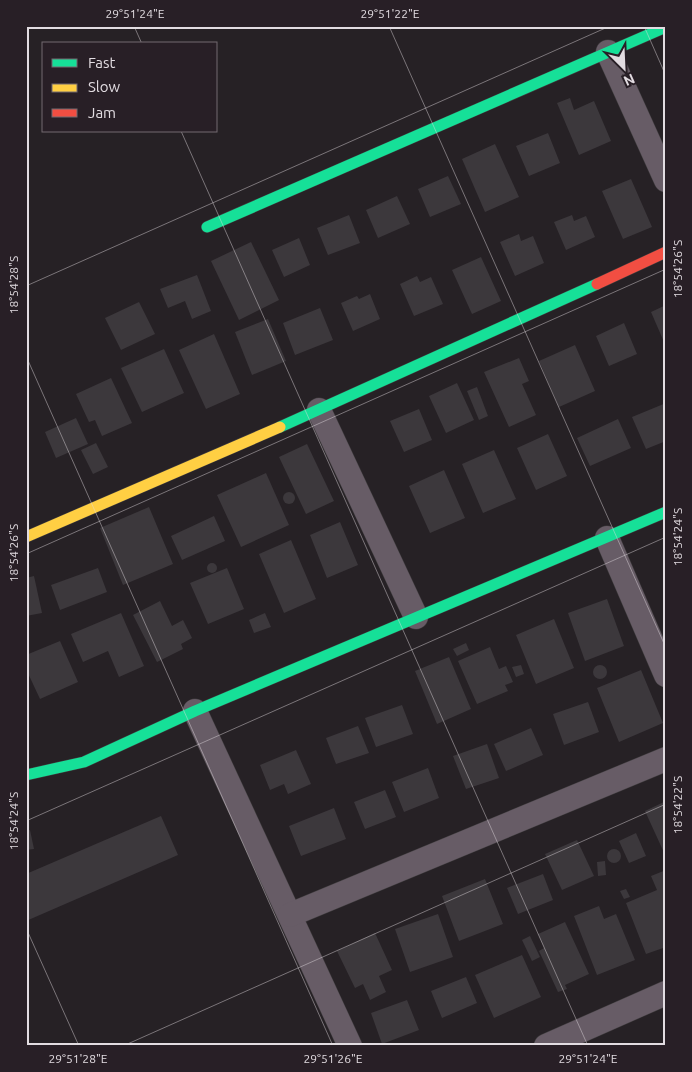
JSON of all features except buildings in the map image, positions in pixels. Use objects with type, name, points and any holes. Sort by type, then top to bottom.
[{"type":"street","points":[[207,228],[666,27]]},
{"type":"street","points":[[608,52],[666,180]]},
{"type":"street","points":[[26,538],[319,410],[666,252]]},
{"type":"street","points":[[319,410],[416,617]]},
{"type":"street","points":[[26,775],[84,762],[195,711],[666,512]]},
{"type":"street","points":[[607,538],[666,676]]},
{"type":"street","points":[[195,711],[350,1046]]},
{"type":"street","points":[[290,915],[666,758]]},
{"type":"street","points":[[546,1046],[666,993]]},
{"type":"traffic: fast","points":[[207,227],[666,27]]},
{"type":"traffic: fast","points":[[280,427],[597,284]]},
{"type":"traffic: fast","points":[[26,775],[84,762],[195,711],[666,512]]},
{"type":"traffic: slow","points":[[26,537],[280,427]]},
{"type":"traffic: jam","points":[[597,284],[666,252]]}]
